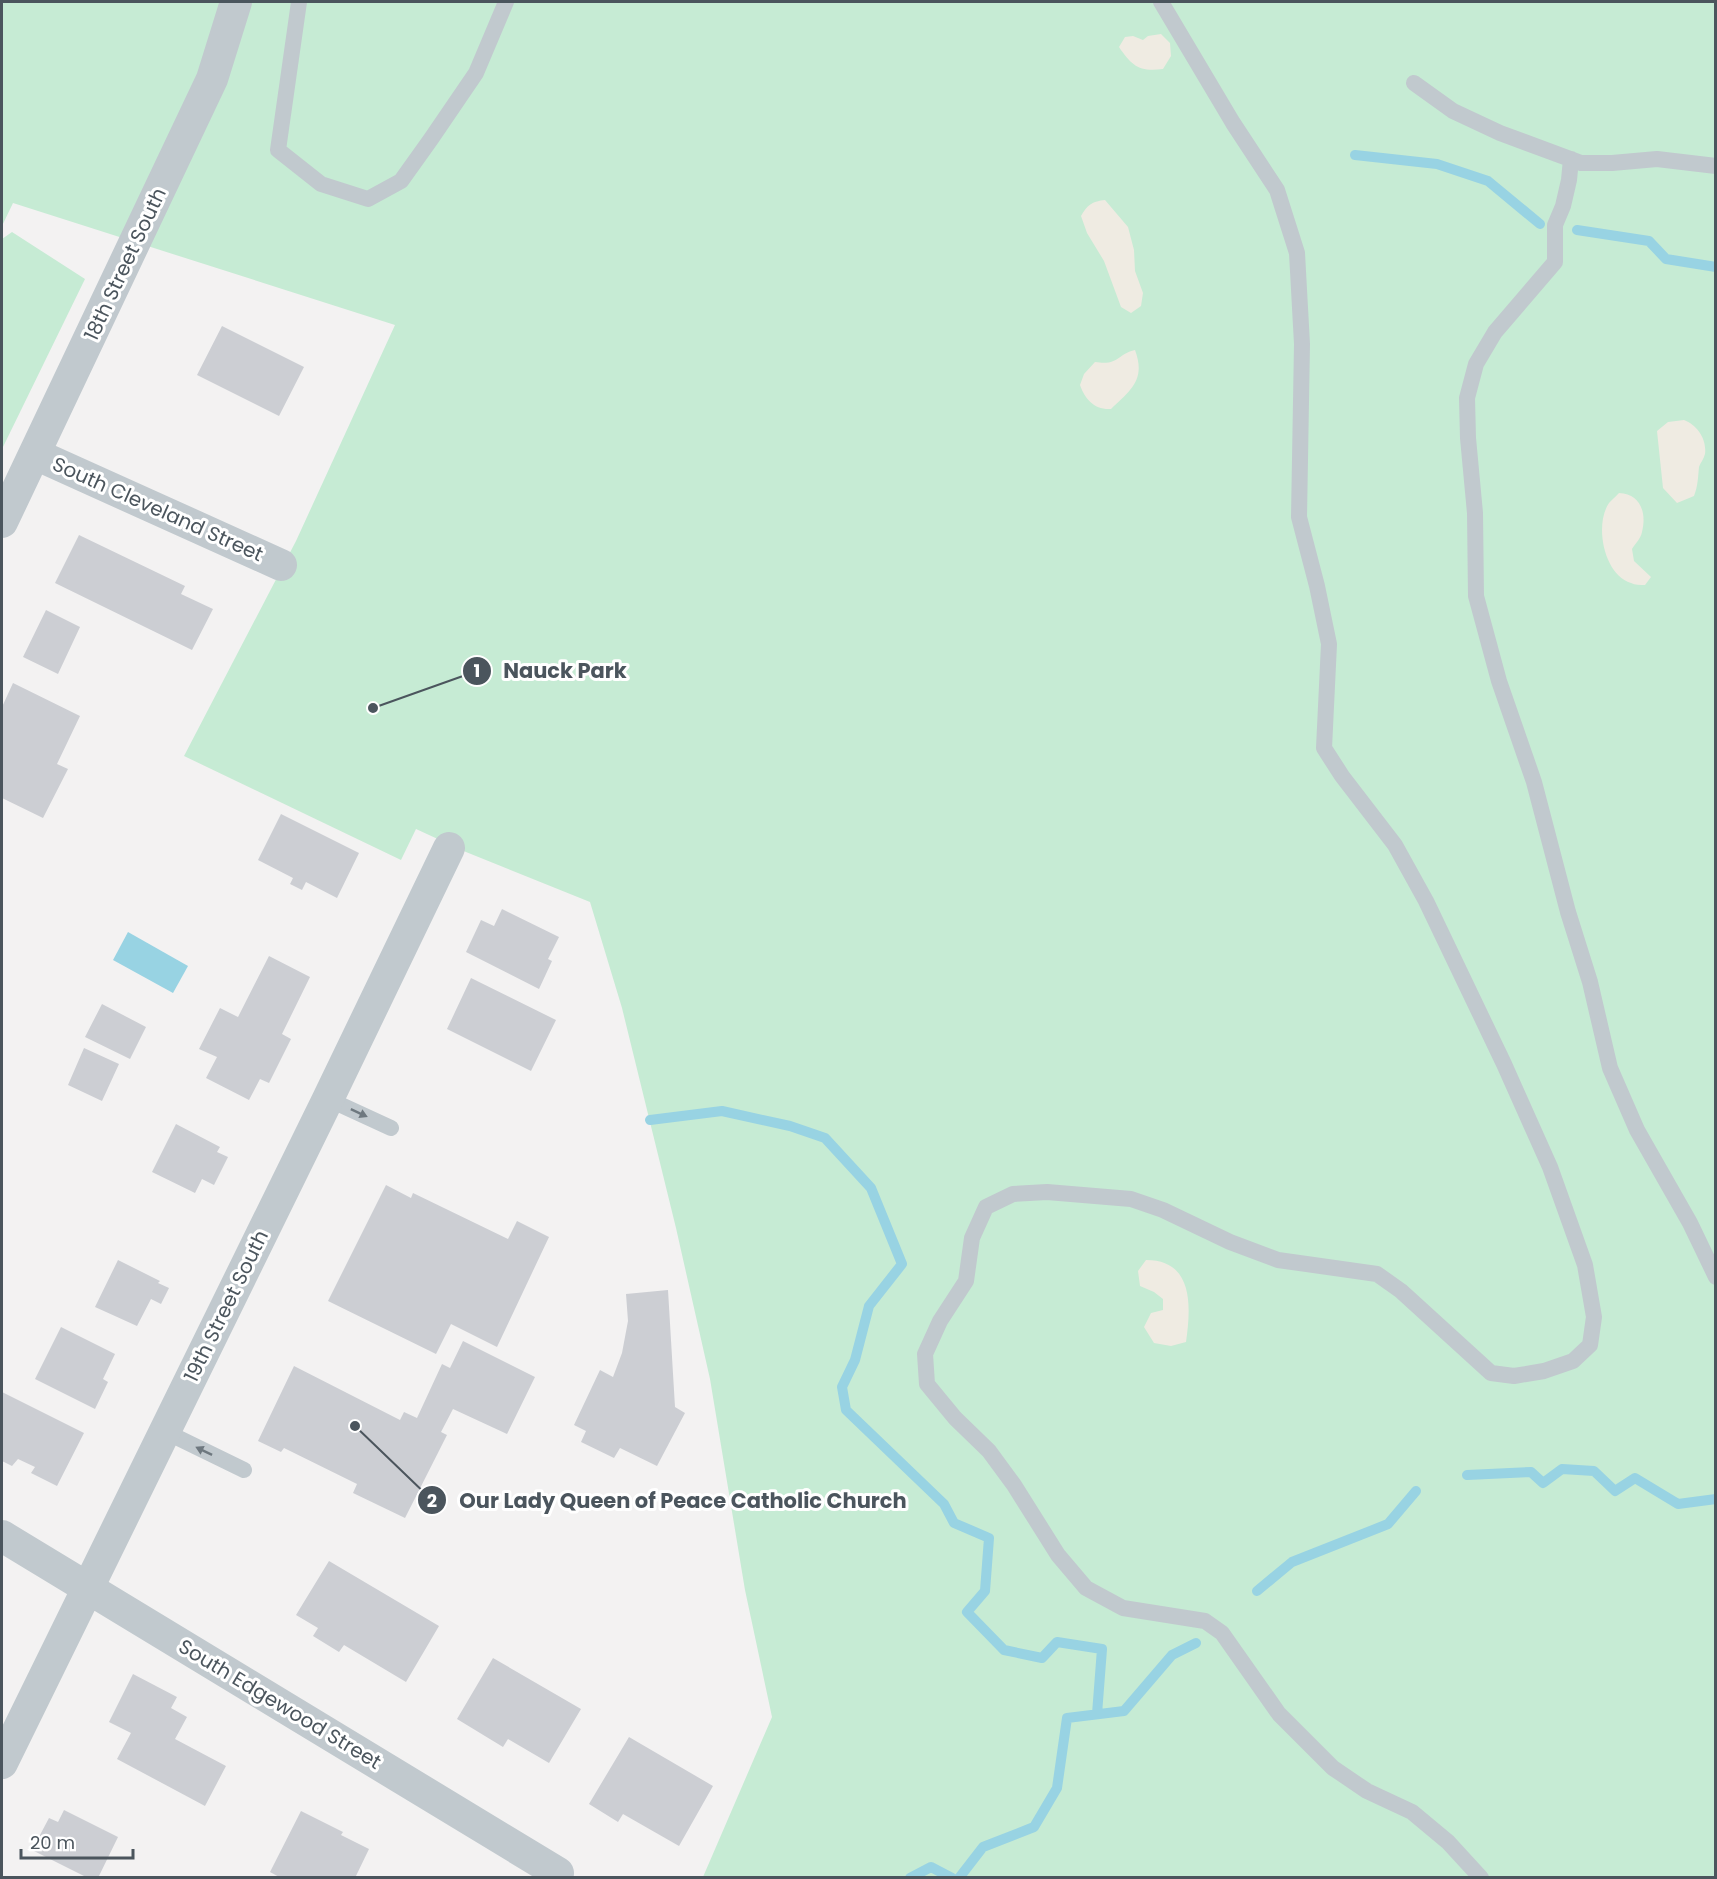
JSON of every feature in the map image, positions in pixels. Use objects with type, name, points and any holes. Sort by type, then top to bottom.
[{"type":"street","name":"18th Street South","points":[[2,522],[212,79],[236,2]]},
{"type":"street","name":"South Cleveland Street","points":[[35,454],[281,565]]},
{"type":"street","name":"19th Street South","points":[[2,1763],[449,848]]},
{"type":"street","name":"South Edgewood Street","points":[[2,1536],[557,1875]]},
{"type":"lane","points":[[299,2],[278,150],[321,184],[368,199],[401,181],[431,139],[476,73],[506,2]]},
{"type":"lane","points":[[1161,2],[1233,123],[1277,190],[1297,253],[1302,344],[1299,517],[1329,644],[1324,748],[1342,776],[1395,845],[1426,902],[1495,1045],[1550,1167],[1585,1265],[1594,1317],[1590,1345],[1573,1361],[1544,1371],[1514,1376],[1491,1373],[1401,1291],[1377,1274],[1278,1260],[1230,1242],[1163,1210],[1131,1199],[1047,1192],[1013,1194],[986,1207],[972,1238],[966,1281],[940,1321],[925,1354],[927,1384],[955,1418],[989,1451],[1014,1485],[1058,1555],[1086,1588],[1123,1608],[1205,1621],[1222,1633],[1279,1714],[1333,1768],[1367,1791],[1412,1812],[1448,1842],[1481,1878]]},
{"type":"lane","points":[[1414,83],[1453,111],[1500,133],[1581,163],[1612,164],[1657,159],[1716,166]]},
{"type":"lane","points":[[1570,159],[1569,180],[1563,207],[1555,225],[1555,262],[1495,332],[1476,364],[1467,398],[1475,513],[1476,596],[1499,681],[1534,782],[1568,912],[1590,982],[1611,1068],[1637,1130],[1690,1223],[1716,1277]]},
{"type":"lane","points":[[328,1099],[391,1128]]},
{"type":"lane","points":[[164,1431],[244,1470]]},
{"type":"green space","points":[[2,2],[1715,2],[1715,1877],[703,1877],[772,1717],[745,1590],[710,1379],[622,1008],[590,902],[466,852],[416,829],[401,860],[184,756],[296,541],[395,325],[13,203],[2,226]]},
{"type":"green space","points":[[12,232],[85,279],[2,449],[2,239]]},
{"type":"sand","points":[[1161,34],[1170,43],[1171,56],[1163,69],[1148,70],[1137,66],[1119,47],[1125,37],[1133,36],[1143,40],[1148,36]]},
{"type":"sand","points":[[1105,200],[1128,227],[1134,250],[1135,271],[1143,293],[1141,306],[1131,313],[1121,307],[1104,261],[1087,233],[1081,216],[1091,204]]},
{"type":"sand","points":[[1135,350],[1139,369],[1135,384],[1111,409],[1100,408],[1091,403],[1080,385],[1084,374],[1095,362],[1113,361]]},
{"type":"sand","points":[[1684,420],[1700,433],[1705,454],[1699,467],[1694,496],[1677,503],[1663,488],[1657,431],[1668,422]]},
{"type":"sand","points":[[1619,493],[1632,497],[1640,505],[1642,511],[1641,534],[1632,549],[1634,561],[1651,577],[1645,585],[1634,584],[1622,578],[1608,560],[1604,548],[1602,524],[1605,512],[1609,503]]},
{"type":"sand","points":[[1146,1260],[1162,1262],[1173,1268],[1181,1277],[1186,1288],[1189,1314],[1186,1342],[1171,1346],[1154,1343],[1144,1327],[1151,1313],[1163,1310],[1163,1299],[1140,1286],[1138,1271]]},
{"type":"water","points":[[128,932],[188,966],[173,993],[113,960]]},
{"type":"building","points":[[222,326],[304,367],[279,416],[197,375]]},
{"type":"building","points":[[79,535],[185,586],[181,594],[213,609],[192,650],[55,583]]},
{"type":"building","points":[[46,610],[80,627],[58,674],[23,657]]},
{"type":"building","points":[[13,683],[80,716],[57,764],[68,769],[43,818],[2,798],[2,707]]},
{"type":"building","points":[[281,814],[359,853],[337,898],[306,882],[302,890],[290,884],[293,878],[258,860]]},
{"type":"building","points":[[502,909],[559,937],[548,959],[552,961],[539,989],[466,952],[481,920],[494,926]]},
{"type":"building","points":[[269,956],[310,977],[282,1034],[291,1039],[269,1083],[260,1079],[249,1100],[206,1078],[217,1057],[199,1049],[220,1008],[238,1017]]},
{"type":"building","points":[[471,978],[556,1020],[531,1071],[447,1029]]},
{"type":"building","points":[[102,1004],[146,1027],[130,1059],[85,1037]]},
{"type":"building","points":[[84,1048],[119,1064],[102,1101],[68,1085]]},
{"type":"building","points":[[176,1124],[220,1147],[217,1152],[228,1157],[214,1185],[202,1179],[195,1193],[152,1172]]},
{"type":"building","points":[[386,1185],[411,1198],[413,1193],[508,1239],[517,1221],[549,1237],[497,1347],[451,1324],[436,1354],[328,1301]]},
{"type":"building","points":[[118,1260],[160,1281],[158,1283],[169,1288],[161,1304],[151,1299],[137,1326],[95,1307]]},
{"type":"building","points":[[668,1290],[675,1407],[685,1413],[657,1466],[620,1448],[614,1458],[581,1442],[586,1431],[574,1425],[600,1370],[613,1377],[622,1353],[628,1321],[626,1294]]},
{"type":"building","points":[[61,1327],[115,1354],[103,1379],[108,1382],[95,1409],[35,1379]]},
{"type":"building","points":[[463,1341],[535,1377],[507,1434],[453,1409],[441,1432],[447,1435],[405,1518],[353,1493],[357,1484],[284,1448],[281,1452],[258,1441],[294,1366],[400,1420],[404,1412],[417,1418],[442,1364],[450,1368]]},
{"type":"building","points":[[2,1392],[84,1433],[57,1486],[31,1473],[35,1467],[18,1459],[12,1466],[2,1461]]},
{"type":"building","points":[[329,1561],[439,1626],[406,1682],[344,1645],[339,1652],[313,1636],[318,1628],[296,1615]]},
{"type":"building","points":[[493,1658],[581,1709],[549,1763],[508,1739],[503,1747],[457,1719]]},
{"type":"building","points":[[133,1674],[177,1697],[171,1708],[187,1717],[175,1739],[226,1766],[205,1806],[117,1759],[131,1733],[109,1722]]},
{"type":"building","points":[[629,1737],[713,1786],[679,1846],[623,1814],[618,1822],[589,1804]]},
{"type":"building","points":[[64,1810],[118,1837],[98,1878],[88,1878],[32,1850],[49,1818],[58,1822]]},
{"type":"building","points":[[301,1811],[343,1832],[341,1835],[369,1849],[355,1878],[281,1878],[270,1872]]},
{"type":"waterway","points":[[1355,155],[1437,164],[1488,181],[1540,224]]},
{"type":"waterway","points":[[1577,230],[1649,241],[1666,259],[1716,267]]},
{"type":"waterway","points":[[650,1120],[722,1111],[790,1126],[825,1138],[871,1188],[902,1264],[869,1306],[855,1360],[842,1387],[846,1410],[944,1504],[954,1523],[989,1538],[985,1591],[967,1612],[1004,1650],[1042,1658],[1057,1642],[1102,1649],[1097,1714]]},
{"type":"waterway","points":[[1467,1475],[1531,1472],[1543,1483],[1562,1469],[1594,1471],[1615,1491],[1635,1478],[1678,1504],[1716,1499]]},
{"type":"waterway","points":[[1257,1591],[1292,1562],[1388,1524],[1416,1491]]},
{"type":"waterway","points":[[959,1878],[983,1847],[1034,1827],[1057,1788],[1067,1718],[1124,1711],[1172,1655],[1196,1643]]},
{"type":"waterway","points":[[910,1878],[931,1867],[952,1878]]},
{"type":"place","name":"Nauck Park","points":[[373,708]]},
{"type":"place","name":"Our Lady Queen of Peace Catholic Church","points":[[355,1426]]}]
